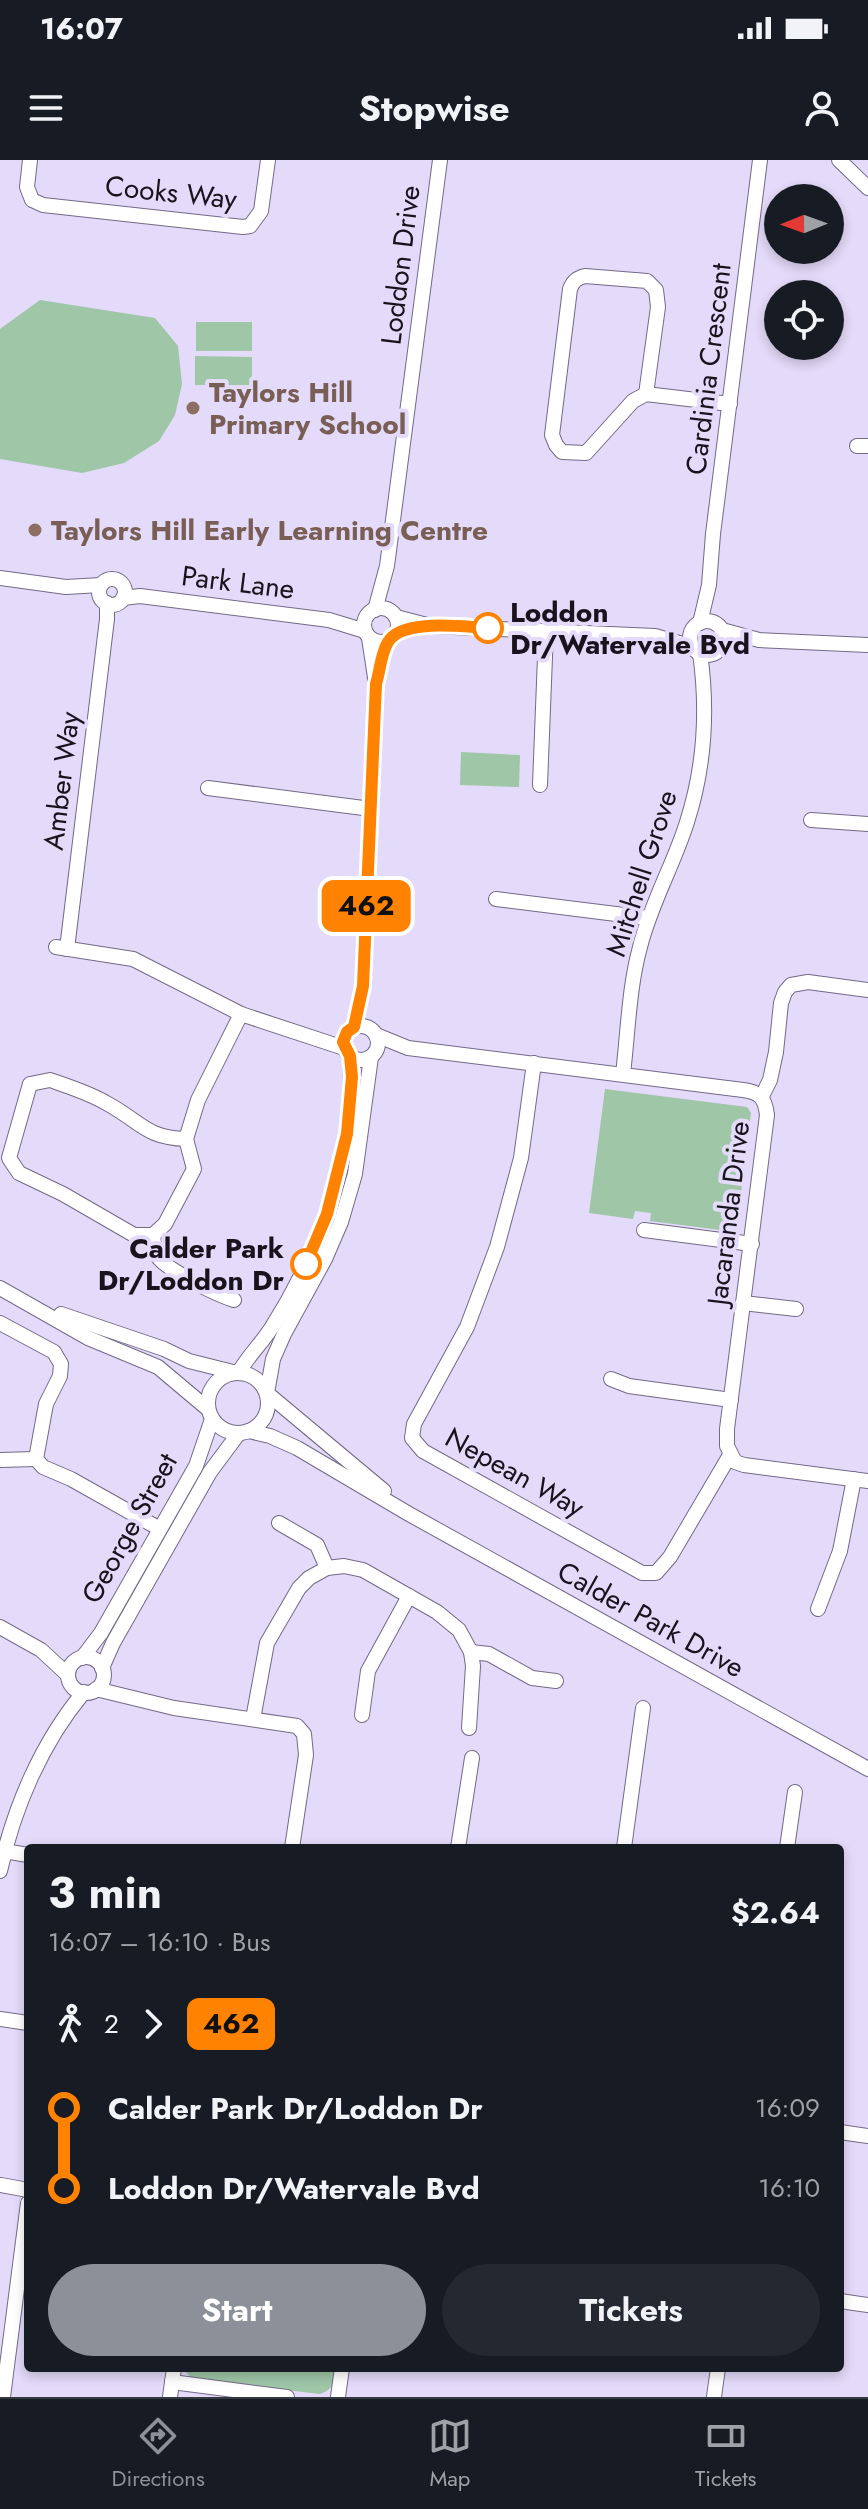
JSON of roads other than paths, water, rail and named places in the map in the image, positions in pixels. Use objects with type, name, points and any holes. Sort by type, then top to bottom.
[{"type":"street","name":"Cooks Way","points":[[30,160],[27,187],[32,200],[43,205],[243,227],[255,222],[261,211],[268,160]]},
{"type":"street","name":"Loddon Drive","points":[[361,1030],[376,684],[364,622],[371,612],[387,566],[440,160]]},
{"type":"street","name":"Cardinia Crescent","points":[[708,626],[713,534],[760,160]]},
{"type":"street","points":[[839,160],[868,188]]},
{"type":"street","points":[[646,394],[658,307],[656,290],[647,281],[579,278],[570,289],[552,435],[562,452],[586,453],[633,401],[646,394],[730,404]]},
{"type":"street","name":"Loddon Drive","points":[[376,684],[393,625],[387,566]]},
{"type":"street","name":"Park Lane","points":[[0,578],[112,595],[329,620],[367,634],[378,642],[393,625],[371,612],[329,620]]},
{"type":"street","name":"Amber Way","points":[[112,595],[62,948],[133,959],[241,1014],[277,1028],[314,1036],[360,1060],[373,1054]]},
{"type":"street","points":[[393,625],[655,636],[706,650],[759,640]]},
{"type":"street","points":[[655,636],[708,626],[759,640],[868,645]]},
{"type":"street","points":[[706,650],[724,639],[708,626]]},
{"type":"street","points":[[706,650],[691,637],[708,626]]},
{"type":"street","points":[[540,785],[546,631]]},
{"type":"street","name":"Mitchell Grove","points":[[623,1074],[639,950],[648,918],[687,824],[696,790],[704,749],[706,650]]},
{"type":"street","points":[[208,788],[371,809]]},
{"type":"street","points":[[811,820],[868,824]]},
{"type":"street","points":[[496,899],[648,918]]},
{"type":"street","points":[[762,1096],[770,1080],[776,1052],[781,1003],[791,985],[808,982],[868,990]]},
{"type":"street","points":[[186,1139],[164,1138],[88,1093],[50,1080],[30,1084],[9,1158],[19,1173],[134,1235],[153,1235],[165,1224],[194,1169],[186,1139],[198,1100],[241,1014]]},
{"type":"street","points":[[0,1288],[88,1338],[158,1367],[228,1432],[244,1432],[263,1420],[269,1403],[273,1359],[308,1295],[341,1222],[355,1174],[373,1054],[378,1044],[361,1030],[347,1052],[352,1077],[347,1134],[327,1214],[316,1243],[273,1326],[236,1372],[224,1375],[210,1390],[210,1414]]},
{"type":"street","name":"Amber Way","points":[[314,1036],[361,1030]]},
{"type":"street","name":"Jacaranda Drive","points":[[361,1030],[408,1048],[756,1092],[762,1096],[767,1115],[727,1429],[730,1455]]},
{"type":"street","name":"Jacaranda Drive","points":[[373,1054],[408,1048]]},
{"type":"street","name":"Nepean Way","points":[[534,1063],[521,1158],[497,1247],[467,1327],[414,1424],[412,1438],[423,1451],[642,1573],[649,1574],[656,1573],[670,1557],[730,1455]]},
{"type":"street","points":[[644,1230],[752,1244]]},
{"type":"street","points":[[153,1235],[156,1253],[162,1262],[215,1294],[234,1300]]},
{"type":"street","points":[[743,1303],[796,1309]]},
{"type":"street","points":[[34,1305],[164,1349],[189,1361],[256,1378],[268,1393]]},
{"type":"street","points":[[0,1323],[54,1352],[61,1364],[60,1376],[46,1404],[36,1459]]},
{"type":"street","points":[[611,1379],[629,1386],[731,1400]]},
{"type":"street","name":"Calder Park Drive","points":[[268,1393],[409,1514]]},
{"type":"street","name":"George Street","points":[[210,1414],[196,1466],[101,1633],[71,1664],[80,1686],[103,1671],[113,1643],[210,1472],[244,1432]]},
{"type":"street","name":"Calder Park Drive","points":[[244,1432],[270,1436],[297,1448],[409,1514],[868,1769]]},
{"type":"street","points":[[730,1455],[735,1462],[744,1465],[861,1480],[840,1551],[818,1609]]},
{"type":"street","points":[[0,1460],[36,1459]]},
{"type":"street","points":[[36,1459],[43,1467],[71,1479],[160,1529]]},
{"type":"street","points":[[279,1523],[317,1545],[327,1568]]},
{"type":"street","points":[[253,1719],[267,1643],[299,1588],[327,1568],[344,1566],[363,1570],[437,1612],[459,1630],[471,1652],[469,1728]]},
{"type":"street","points":[[362,1715],[368,1671],[409,1596]]},
{"type":"street","points":[[0,1627],[41,1650],[80,1686],[174,1708],[297,1726],[304,1734],[306,1755],[293,1844]]},
{"type":"street","points":[[41,1650],[96,1660],[103,1671],[131,1697]]},
{"type":"street","points":[[471,1652],[489,1654],[532,1678],[556,1681]]},
{"type":"street","points":[[0,1871],[24,1792],[80,1686]]},
{"type":"street","points":[[625,1844],[643,1708]]},
{"type":"street","points":[[459,1844],[472,1758]]},
{"type":"street","points":[[788,1844],[795,1792]]},
{"type":"street","points":[[4,1851],[24,1854]]},
{"type":"street","points":[[0,2019],[24,2022]]},
{"type":"street","points":[[844,2133],[868,2136]]},
{"type":"street","points":[[1,2185],[24,2189]]},
{"type":"street","points":[[3,2397],[24,2234]]},
{"type":"street","points":[[844,2302],[868,2305]]},
{"type":"street","points":[[338,2397],[341,2372]]},
{"type":"street","points":[[714,2397],[717,2372]]},
{"type":"street","points":[[172,2382],[287,2397]]},
{"type":"place","name":"Taylors Hill Primary School","points":[[193,408]]},
{"type":"place","name":"Taylors Hill Early Learning Centre","points":[[35,530]]},
{"type":"place","name":"Loddon Dr/Watervale Bvd","points":[[488,628]]},
{"type":"place","name":"Calder Park Dr/Loddon Dr","points":[[306,1264]]}]
